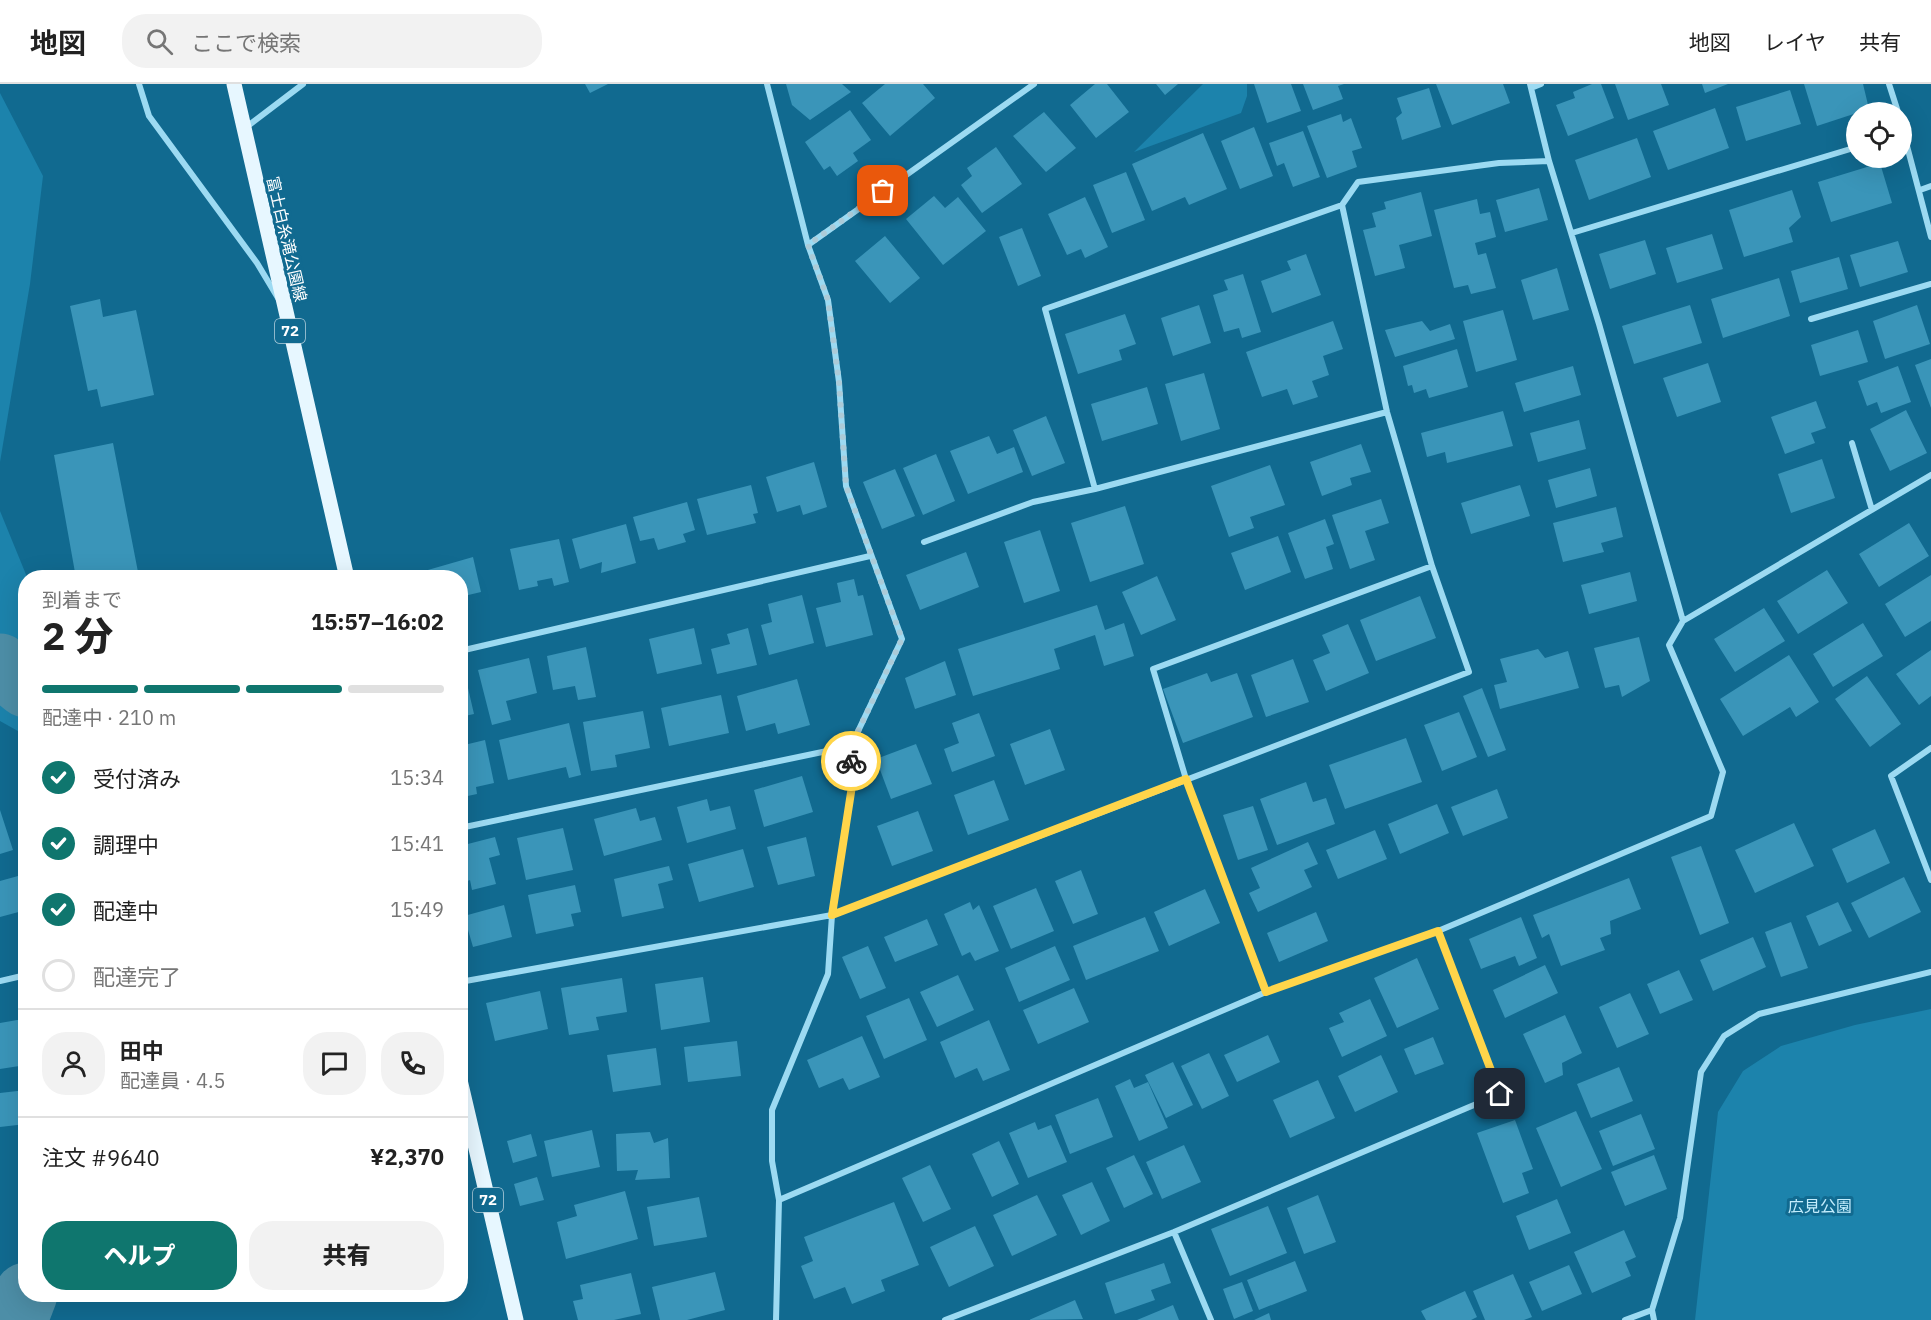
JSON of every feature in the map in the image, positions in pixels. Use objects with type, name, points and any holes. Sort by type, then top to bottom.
[{"type":"main road","name":"富士白糸滝公園線","points":[[234,84],[345,570]]},
{"type":"main road","name":"72","points":[[468,1114],[516,1320]]},
{"type":"street","points":[[139,84],[149,116],[257,263],[284,308]]},
{"type":"street","points":[[244,128],[303,84]]},
{"type":"street","points":[[767,84],[808,245],[828,300],[839,382],[846,486],[902,639],[851,746],[852,786],[832,915],[828,975],[772,1110],[772,1161],[779,1200],[776,1320]]},
{"type":"street","points":[[808,245],[1034,84]]},
{"type":"street","points":[[1542,84],[1530,86],[1549,161],[1572,233],[1683,621]]},
{"type":"street","points":[[1889,84],[1895,102]]},
{"type":"street","points":[[1572,233],[1846,150]]},
{"type":"street","points":[[1095,489],[1045,309],[1342,205],[1358,182],[1499,163],[1549,161]]},
{"type":"street","points":[[1912,162],[1931,237]]},
{"type":"street","points":[[1920,190],[1931,186]]},
{"type":"street","points":[[468,981],[832,915],[1469,672],[1432,566],[1387,412],[1342,205]]},
{"type":"street","points":[[1811,319],[1931,284]]},
{"type":"street","points":[[924,542],[1033,502],[1095,489],[1387,412]]},
{"type":"street","points":[[1852,443],[1872,510]]},
{"type":"street","points":[[779,1200],[1266,992],[1438,931],[1711,816],[1723,772],[1669,645],[1683,621],[1931,475]]},
{"type":"street","points":[[468,649],[870,556]]},
{"type":"street","points":[[1266,992],[1186,779],[1154,669],[1432,566]]},
{"type":"street","points":[[468,826],[851,746]]},
{"type":"street","points":[[1931,748],[1891,776],[1931,880]]},
{"type":"street","points":[[945,1320],[1174,1232],[1500,1094],[1438,931]]},
{"type":"street","points":[[1654,1320],[1652,1310],[1680,1218],[1701,1072],[1724,1036],[1759,1014],[1931,972]]},
{"type":"street","points":[[0,981],[18,977]]},
{"type":"street","points":[[1174,1232],[1211,1320]]},
{"type":"street","points":[[1625,1320],[1652,1310]]},
{"type":"green space","points":[[1203,84],[1247,84],[1247,96],[1241,113],[1134,152]]},
{"type":"green space","points":[[0,93],[43,176],[30,284],[0,462]]},
{"type":"green space","points":[[0,511],[24,570],[18,570],[18,731],[0,721]]},
{"type":"green space","name":"広見公園","points":[[1931,1009],[1931,1320],[1695,1320],[1718,1112],[1743,1071],[1781,1046],[1855,1025]]},
{"type":"building","points":[[585,84],[608,84],[590,93]]},
{"type":"building","points":[[786,84],[842,84],[851,92],[810,120],[792,105]]},
{"type":"building","points":[[885,84],[923,84],[935,98],[890,136],[862,103]]},
{"type":"building","points":[[1095,84],[1107,84],[1129,112],[1096,138],[1070,105]]},
{"type":"building","points":[[1156,84],[1178,84],[1165,95]]},
{"type":"building","points":[[1254,84],[1291,84],[1301,111],[1267,123]]},
{"type":"building","points":[[1303,84],[1344,84],[1338,86],[1343,99],[1313,110]]},
{"type":"building","points":[[1436,84],[1503,84],[1510,103],[1452,125]]},
{"type":"building","points":[[1592,84],[1601,84],[1614,118],[1568,136],[1556,105],[1575,98],[1573,92]]},
{"type":"building","points":[[1615,84],[1661,84],[1669,105],[1628,120]]},
{"type":"building","points":[[1702,84],[1728,84],[1705,93]]},
{"type":"building","points":[[1804,84],[1863,84],[1867,102],[1846,102],[1846,117],[1817,126]]},
{"type":"building","points":[[1429,88],[1441,127],[1402,140],[1396,118],[1402,113],[1397,98]]},
{"type":"building","points":[[1790,90],[1801,124],[1746,141],[1736,107]]},
{"type":"building","points":[[1715,108],[1729,148],[1668,170],[1653,131]]},
{"type":"building","points":[[850,110],[871,140],[853,153],[858,161],[837,176],[830,166],[824,170],[805,142]]},
{"type":"building","points":[[1044,112],[1076,148],[1046,172],[1013,136]]},
{"type":"building","points":[[1341,114],[1343,122],[1351,118],[1362,148],[1352,151],[1357,167],[1327,178],[1307,126]]},
{"type":"building","points":[[1254,127],[1273,176],[1240,189],[1221,141]]},
{"type":"building","points":[[1303,131],[1320,177],[1293,187],[1284,163],[1277,166],[1269,143]]},
{"type":"building","points":[[1203,133],[1227,189],[1189,205],[1185,197],[1152,211],[1132,164]]},
{"type":"building","points":[[1637,138],[1651,177],[1589,200],[1575,160]]},
{"type":"building","points":[[996,147],[1022,184],[982,213],[961,185],[972,176],[967,168]]},
{"type":"building","points":[[1864,168],[1882,168],[1892,203],[1831,222],[1818,182]]},
{"type":"building","points":[[1126,172],[1145,220],[1112,233],[1093,185]]},
{"type":"building","points":[[1539,188],[1548,220],[1505,232],[1496,200]]},
{"type":"building","points":[[1792,190],[1801,217],[1789,228],[1793,242],[1744,257],[1729,210]]},
{"type":"building","points":[[1421,192],[1432,236],[1399,245],[1405,268],[1375,276],[1363,230],[1376,227],[1372,213],[1386,209],[1384,202]]},
{"type":"building","points":[[934,196],[945,208],[958,197],[986,231],[943,265],[906,219]]},
{"type":"building","points":[[1085,197],[1108,247],[1085,258],[1081,249],[1067,255],[1048,214]]},
{"type":"building","points":[[1477,199],[1480,214],[1490,212],[1496,237],[1475,243],[1478,255],[1486,253],[1496,288],[1471,294],[1468,285],[1454,288],[1434,210]]},
{"type":"building","points":[[1022,228],[1041,276],[1018,286],[999,237]]},
{"type":"building","points":[[1712,234],[1723,269],[1677,283],[1666,248]]},
{"type":"building","points":[[885,236],[920,278],[890,303],[855,261]]},
{"type":"building","points":[[1645,240],[1656,274],[1610,289],[1599,254]]},
{"type":"building","points":[[1898,241],[1908,272],[1860,287],[1850,255]]},
{"type":"building","points":[[1306,254],[1321,295],[1272,313],[1261,281],[1291,270],[1287,261]]},
{"type":"building","points":[[1839,257],[1848,289],[1800,303],[1791,271]]},
{"type":"building","points":[[1557,268],[1569,310],[1533,320],[1521,280]]},
{"type":"building","points":[[1243,274],[1261,332],[1242,338],[1239,328],[1224,332],[1213,295],[1228,290],[1224,280]]},
{"type":"building","points":[[1779,278],[1790,316],[1723,338],[1711,299]]},
{"type":"building","points":[[100,299],[103,317],[136,310],[154,395],[101,407],[97,389],[88,391],[70,306]]},
{"type":"building","points":[[1199,305],[1211,343],[1173,356],[1161,318]]},
{"type":"building","points":[[1690,305],[1702,343],[1634,364],[1622,326]]},
{"type":"building","points":[[1917,305],[1930,344],[1885,359],[1873,321]]},
{"type":"building","points":[[1503,310],[1517,360],[1476,372],[1463,321]]},
{"type":"building","points":[[1125,314],[1136,344],[1119,350],[1122,360],[1078,374],[1065,334]]},
{"type":"building","points":[[1333,321],[1343,349],[1323,356],[1329,375],[1312,381],[1318,397],[1293,405],[1287,389],[1262,397],[1246,352]]},
{"type":"building","points":[[1422,321],[1430,331],[1450,324],[1455,339],[1395,357],[1385,330]]},
{"type":"building","points":[[1858,330],[1868,362],[1820,376],[1811,345]]},
{"type":"building","points":[[1457,349],[1468,387],[1429,398],[1426,389],[1414,393],[1412,385],[1408,386],[1403,366]]},
{"type":"building","points":[[1931,359],[1931,408],[1915,365]]},
{"type":"building","points":[[1708,363],[1721,402],[1677,417],[1663,378]]},
{"type":"building","points":[[1573,366],[1581,395],[1524,412],[1515,383]]},
{"type":"building","points":[[1898,366],[1911,402],[1881,413],[1877,402],[1867,406],[1858,381]]},
{"type":"building","points":[[1204,373],[1220,429],[1181,441],[1165,384]]},
{"type":"building","points":[[1147,387],[1158,424],[1102,441],[1091,404]]},
{"type":"building","points":[[1816,401],[1826,428],[1811,433],[1815,443],[1785,454],[1771,417]]},
{"type":"building","points":[[1906,410],[1927,453],[1890,471],[1870,429]]},
{"type":"building","points":[[1503,411],[1513,446],[1447,463],[1445,452],[1427,457],[1421,433]]},
{"type":"building","points":[[1046,416],[1065,463],[1032,476],[1013,430]]},
{"type":"building","points":[[1579,420],[1586,449],[1538,462],[1530,433]]},
{"type":"building","points":[[989,436],[997,454],[1014,447],[1023,472],[968,494],[950,451]]},
{"type":"building","points":[[113,443],[138,570],[75,570],[54,455]]},
{"type":"building","points":[[1361,444],[1371,472],[1350,478],[1352,485],[1322,496],[1310,462]]},
{"type":"building","points":[[936,454],[955,501],[923,515],[903,468]]},
{"type":"building","points":[[1822,459],[1835,498],[1791,513],[1778,474]]},
{"type":"building","points":[[814,462],[827,507],[803,515],[800,505],[777,512],[766,477]]},
{"type":"building","points":[[1270,465],[1285,505],[1250,517],[1254,528],[1229,537],[1211,486]]},
{"type":"building","points":[[1590,468],[1597,496],[1556,508],[1548,480]]},
{"type":"building","points":[[895,469],[915,516],[882,529],[863,482]]},
{"type":"building","points":[[751,485],[758,513],[753,514],[756,523],[707,535],[697,499]]},
{"type":"building","points":[[1520,485],[1530,516],[1471,534],[1461,503]]},
{"type":"building","points":[[1381,499],[1389,523],[1365,531],[1375,560],[1350,569],[1332,515]]},
{"type":"building","points":[[687,502],[695,530],[683,534],[686,542],[658,550],[654,538],[640,541],[633,517]]},
{"type":"building","points":[[1125,506],[1144,564],[1090,582],[1071,523]]},
{"type":"building","points":[[1616,507],[1623,537],[1601,543],[1604,552],[1563,562],[1553,523]]},
{"type":"building","points":[[1325,519],[1334,544],[1326,547],[1333,569],[1305,579],[1288,533]]},
{"type":"building","points":[[1909,523],[1929,556],[1879,587],[1859,554]]},
{"type":"building","points":[[626,524],[636,563],[601,573],[602,562],[580,569],[572,539]]},
{"type":"building","points":[[1040,530],[1060,591],[1024,603],[1004,542]]},
{"type":"building","points":[[1278,536],[1291,572],[1245,590],[1231,553]]},
{"type":"building","points":[[559,539],[569,582],[554,586],[552,578],[537,581],[538,586],[519,590],[510,549]]},
{"type":"building","points":[[966,552],[979,587],[920,610],[906,575]]},
{"type":"building","points":[[473,557],[481,592],[468,595],[468,570],[428,570]]},
{"type":"building","points":[[1827,570],[1848,603],[1798,634],[1777,601]]},
{"type":"building","points":[[1630,572],[1637,601],[1589,614],[1581,585]]},
{"type":"building","points":[[1931,575],[1931,621],[1905,637],[1885,604]]},
{"type":"building","points":[[1157,576],[1176,620],[1141,635],[1122,592]]},
{"type":"building","points":[[854,579],[858,596],[863,595],[873,635],[826,647],[816,608],[841,602],[837,583]]},
{"type":"building","points":[[802,595],[814,643],[769,655],[761,625],[772,622],[768,604]]},
{"type":"building","points":[[1420,596],[1436,638],[1376,661],[1360,620]]},
{"type":"building","points":[[1097,605],[1105,630],[1124,623],[1134,656],[1104,666],[1095,635],[1054,649],[1060,669],[973,696],[958,649]]},
{"type":"building","points":[[1764,608],[1785,641],[1735,672],[1714,639]]},
{"type":"building","points":[[1863,623],[1883,656],[1833,687],[1813,654]]},
{"type":"building","points":[[1348,624],[1369,673],[1326,691],[1313,660],[1330,653],[1322,635]]},
{"type":"building","points":[[694,628],[702,664],[657,674],[649,639]]},
{"type":"building","points":[[748,628],[757,665],[717,674],[711,649],[730,644],[727,634]]},
{"type":"building","points":[[1639,637],[1650,681],[1622,697],[1619,685],[1605,688],[1594,648]]},
{"type":"building","points":[[586,647],[596,697],[578,700],[575,686],[553,690],[547,656]]},
{"type":"building","points":[[1538,649],[1545,658],[1568,651],[1579,688],[1500,709],[1494,685],[1507,682],[1500,659]]},
{"type":"building","points":[[1931,650],[1931,696],[1919,705],[1896,674]]},
{"type":"building","points":[[1789,655],[1819,702],[1796,717],[1790,707],[1743,736],[1720,699]]},
{"type":"building","points":[[529,658],[537,693],[506,701],[511,720],[492,725],[478,670]]},
{"type":"building","points":[[1293,659],[1309,702],[1266,717],[1251,675]]},
{"type":"building","points":[[945,661],[956,695],[915,709],[905,678]]},
{"type":"building","points":[[1207,673],[1211,682],[1237,673],[1253,717],[1183,743],[1163,689]]},
{"type":"building","points":[[1867,676],[1901,724],[1870,747],[1835,699]]},
{"type":"building","points":[[797,679],[810,725],[778,734],[775,723],[746,731],[737,696]]},
{"type":"building","points":[[468,688],[474,714],[468,715]]},
{"type":"building","points":[[1482,688],[1506,750],[1488,757],[1463,696]]},
{"type":"building","points":[[721,695],[729,733],[669,746],[661,708]]},
{"type":"building","points":[[643,711],[650,748],[615,755],[617,767],[591,771],[583,722]]},
{"type":"building","points":[[1459,712],[1477,757],[1442,771],[1424,725]]},
{"type":"building","points":[[979,713],[995,756],[952,772],[944,749],[959,743],[952,723]]},
{"type":"building","points":[[569,723],[581,775],[569,778],[566,767],[508,780],[499,740]]},
{"type":"building","points":[[1050,729],[1065,770],[1025,785],[1010,744]]},
{"type":"building","points":[[1406,738],[1422,782],[1345,809],[1329,765]]},
{"type":"building","points":[[485,740],[494,783],[476,787],[477,794],[468,796],[468,744]]},
{"type":"building","points":[[916,744],[932,784],[891,799],[876,759]]},
{"type":"building","points":[[802,776],[813,812],[764,827],[754,790]]},
{"type":"building","points":[[994,780],[1009,820],[968,835],[954,795]]},
{"type":"building","points":[[1306,782],[1313,802],[1326,798],[1335,824],[1277,845],[1260,799]]},
{"type":"building","points":[[1497,789],[1508,818],[1463,836],[1451,807]]},
{"type":"building","points":[[707,799],[710,811],[730,806],[736,829],[687,843],[677,807]]},
{"type":"building","points":[[1437,804],[1449,833],[1400,854],[1388,824]]},
{"type":"building","points":[[1253,806],[1268,850],[1238,860],[1223,815]]},
{"type":"building","points":[[636,808],[640,821],[655,817],[662,840],[604,856],[594,819]]},
{"type":"building","points":[[0,810],[13,850],[0,854]]},
{"type":"building","points":[[918,811],[933,851],[892,866],[877,826]]},
{"type":"building","points":[[1794,823],[1814,866],[1755,893],[1735,850]]},
{"type":"building","points":[[563,828],[573,870],[526,880],[517,838]]},
{"type":"building","points":[[1875,829],[1890,863],[1847,883],[1832,849]]},
{"type":"building","points":[[1375,830],[1387,859],[1338,879],[1326,850]]},
{"type":"building","points":[[495,837],[500,855],[489,858],[496,884],[472,890],[470,880],[468,881],[468,844]]},
{"type":"building","points":[[806,837],[815,876],[778,885],[767,847]]},
{"type":"building","points":[[1308,842],[1318,864],[1304,870],[1312,887],[1258,912],[1249,893],[1260,888],[1251,868]]},
{"type":"building","points":[[1701,846],[1729,923],[1700,935],[1671,857]]},
{"type":"building","points":[[743,849],[754,887],[699,902],[688,864]]},
{"type":"building","points":[[669,866],[673,880],[658,884],[664,908],[622,917],[614,879]]},
{"type":"building","points":[[1081,870],[1098,914],[1073,924],[1055,881]]},
{"type":"building","points":[[18,876],[18,912],[0,917],[0,881]]},
{"type":"building","points":[[1904,877],[1921,912],[1869,938],[1851,903]]},
{"type":"building","points":[[1629,878],[1641,909],[1610,921],[1611,934],[1600,938],[1605,950],[1561,966],[1549,934],[1542,938],[1533,915]]},
{"type":"building","points":[[575,885],[581,912],[571,914],[574,926],[536,934],[528,895]]},
{"type":"building","points":[[1036,888],[1054,931],[1011,949],[993,906]]},
{"type":"building","points":[[1205,889],[1220,923],[1169,946],[1154,912]]},
{"type":"building","points":[[970,902],[973,910],[979,905],[999,951],[975,961],[970,952],[962,956],[944,914]]},
{"type":"building","points":[[1838,902],[1852,931],[1819,946],[1806,916]]},
{"type":"building","points":[[504,905],[512,937],[473,947],[468,930],[468,915]]},
{"type":"building","points":[[1316,912],[1328,941],[1279,962],[1267,933]]},
{"type":"building","points":[[1145,917],[1159,951],[1086,980],[1073,946]]},
{"type":"building","points":[[1521,917],[1537,958],[1519,966],[1515,956],[1481,969],[1469,939]]},
{"type":"building","points":[[927,919],[938,945],[895,962],[884,937]]},
{"type":"building","points":[[1791,922],[1808,968],[1781,977],[1765,932]]},
{"type":"building","points":[[1753,937],[1766,967],[1713,991],[1700,960]]},
{"type":"building","points":[[868,946],[886,988],[860,999],[842,957]]},
{"type":"building","points":[[1055,946],[1070,980],[1019,1002],[1005,968]]},
{"type":"building","points":[[1417,958],[1439,1009],[1397,1028],[1374,978]]},
{"type":"building","points":[[1545,965],[1558,993],[1505,1018],[1493,990]]},
{"type":"building","points":[[1679,970],[1693,1000],[1660,1014],[1647,984]]},
{"type":"building","points":[[958,975],[974,1010],[937,1027],[920,992]]},
{"type":"building","points":[[703,977],[710,1022],[661,1030],[655,984]]},
{"type":"building","points":[[622,978],[627,1012],[596,1017],[599,1030],[569,1035],[561,988]]},
{"type":"building","points":[[1074,988],[1089,1022],[1038,1044],[1023,1010]]},
{"type":"building","points":[[540,991],[548,1029],[495,1041],[486,1003]]},
{"type":"building","points":[[1630,993],[1649,1034],[1617,1048],[1599,1007]]},
{"type":"building","points":[[909,998],[927,1040],[884,1059],[866,1016]]},
{"type":"building","points":[[1370,999],[1387,1036],[1342,1057],[1329,1028],[1344,1022],[1339,1013]]},
{"type":"building","points":[[1565,1015],[1582,1053],[1562,1063],[1563,1075],[1545,1083],[1523,1034]]},
{"type":"building","points":[[18,1020],[18,1066],[0,1069],[0,1023]]},
{"type":"building","points":[[989,1020],[1010,1070],[983,1081],[977,1068],[955,1078],[940,1042]]},
{"type":"building","points":[[1268,1035],[1280,1062],[1237,1082],[1224,1055]]},
{"type":"building","points":[[862,1036],[880,1077],[849,1090],[843,1078],[819,1088],[807,1060]]},
{"type":"building","points":[[1433,1037],[1444,1064],[1415,1075],[1404,1049]]},
{"type":"building","points":[[737,1041],[741,1076],[688,1082],[684,1047]]},
{"type":"building","points":[[656,1048],[661,1085],[613,1092],[607,1055]]},
{"type":"building","points":[[1209,1053],[1229,1096],[1202,1109],[1181,1066]]},
{"type":"building","points":[[1381,1055],[1398,1092],[1355,1112],[1338,1076]]},
{"type":"building","points":[[1173,1062],[1193,1105],[1166,1118],[1145,1075]]},
{"type":"building","points":[[1619,1067],[1633,1101],[1591,1118],[1577,1084]]},
{"type":"building","points":[[1130,1079],[1134,1088],[1148,1082],[1168,1128],[1139,1141],[1115,1086]]},
{"type":"building","points":[[1318,1080],[1335,1118],[1290,1138],[1273,1100]]},
{"type":"building","points":[[18,1091],[18,1125],[0,1127],[0,1093]]},
{"type":"building","points":[[1098,1098],[1113,1137],[1070,1154],[1055,1115]]},
{"type":"building","points":[[1576,1111],[1602,1169],[1561,1187],[1536,1128]]},
{"type":"building","points":[[1641,1114],[1655,1149],[1613,1166],[1599,1131]]},
{"type":"building","points":[[1515,1120],[1533,1169],[1522,1173],[1529,1193],[1503,1203],[1477,1133]]},
{"type":"building","points":[[1035,1122],[1038,1130],[1051,1125],[1067,1162],[1028,1178],[1009,1133]]},
{"type":"building","points":[[592,1130],[600,1167],[552,1177],[544,1141]]},
{"type":"building","points":[[650,1132],[654,1143],[668,1138],[670,1178],[635,1180],[638,1170],[617,1171],[616,1134]]},
{"type":"building","points":[[531,1134],[537,1156],[513,1163],[507,1141]]},
{"type":"building","points":[[999,1141],[1019,1184],[992,1197],[972,1154]]},
{"type":"building","points":[[1184,1145],[1201,1182],[1162,1199],[1146,1162]]},
{"type":"building","points":[[1134,1155],[1153,1194],[1124,1208],[1106,1168]]},
{"type":"building","points":[[1654,1155],[1667,1189],[1625,1206],[1611,1172]]},
{"type":"building","points":[[930,1165],[951,1209],[923,1222],[902,1178]]},
{"type":"building","points":[[537,1177],[544,1200],[520,1206],[514,1184]]},
{"type":"building","points":[[1092,1182],[1110,1221],[1081,1235],[1062,1195]]},
{"type":"building","points":[[625,1191],[638,1239],[566,1259],[557,1222],[577,1216],[574,1205]]},
{"type":"building","points":[[1037,1195],[1057,1235],[1012,1256],[993,1215]]},
{"type":"building","points":[[1318,1195],[1336,1242],[1304,1254],[1287,1208]]},
{"type":"building","points":[[699,1197],[707,1237],[654,1246],[647,1207]]},
{"type":"building","points":[[1557,1199],[1571,1233],[1529,1250],[1516,1216]]},
{"type":"building","points":[[894,1202],[919,1265],[881,1280],[885,1291],[852,1304],[845,1287],[814,1299],[801,1266],[813,1261],[804,1237]]},
{"type":"building","points":[[1268,1206],[1287,1253],[1230,1276],[1211,1229]]},
{"type":"building","points":[[975,1226],[994,1266],[949,1287],[930,1247]]},
{"type":"building","points":[[1624,1230],[1636,1257],[1625,1262],[1631,1276],[1592,1293],[1574,1252]]},
{"type":"building","points":[[1295,1261],[1307,1291],[1259,1310],[1247,1280]]},
{"type":"building","points":[[1164,1263],[1171,1283],[1151,1290],[1155,1300],[1115,1314],[1105,1283]]},
{"type":"building","points":[[1569,1265],[1582,1294],[1542,1311],[1529,1282]]},
{"type":"building","points":[[715,1272],[725,1310],[687,1320],[660,1320],[652,1287]]},
{"type":"building","points":[[631,1273],[641,1314],[614,1320],[578,1320],[573,1301],[583,1299],[580,1285]]},
{"type":"building","points":[[1513,1274],[1532,1317],[1524,1320],[1485,1320],[1473,1291]]},
{"type":"building","points":[[1242,1282],[1253,1311],[1234,1319],[1223,1289]]},
{"type":"building","points":[[1465,1291],[1477,1317],[1471,1320],[1426,1320],[1421,1311]]},
{"type":"building","points":[[1075,1300],[1083,1319],[1029,1320]]},
{"type":"building","points":[[1173,1305],[1179,1320],[1137,1320]]},
{"type":"building","points":[[1269,1313],[1271,1320],[1254,1320]]},
{"type":"waterway","points":[[0,665],[18,680]]},
{"type":"waterway","points":[[16,1320],[23,1302]]},
{"type":"way so far","points":[[851,761],[851,746],[902,639],[846,486],[839,382],[828,300],[808,245],[883,191]]},
{"type":"route","points":[[851,761],[852,786],[832,915],[1186,779],[1266,992],[1438,931],[1500,1094]]}]
